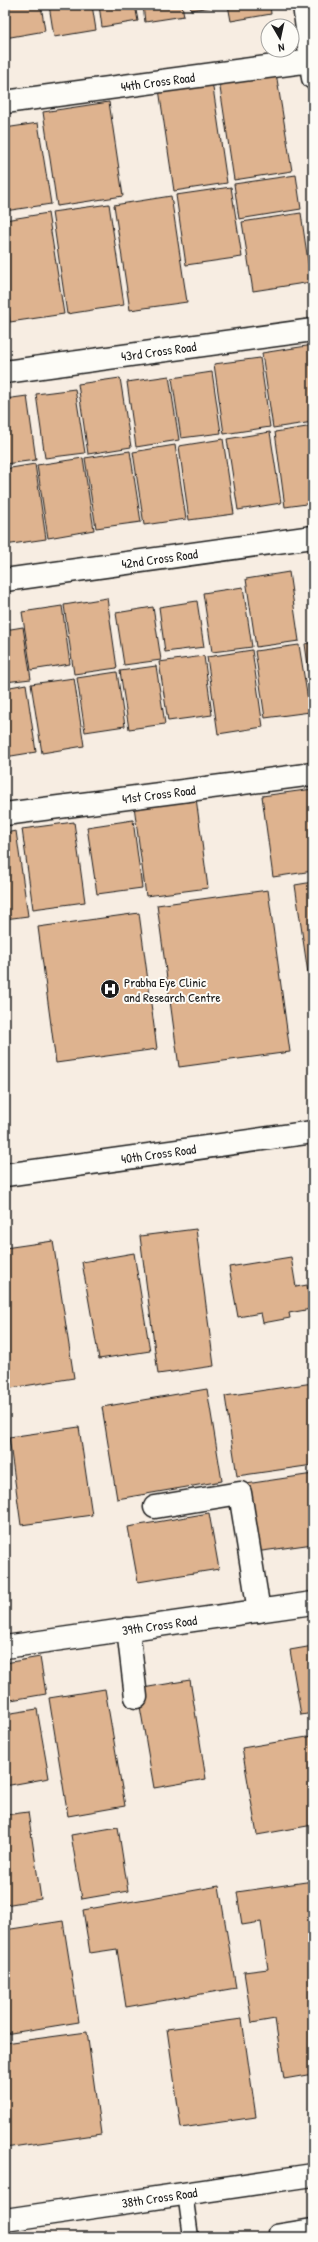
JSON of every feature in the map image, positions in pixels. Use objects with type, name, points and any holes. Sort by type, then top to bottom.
[{"type":"street","points":[[304,5],[312,70]]},
{"type":"street","name":"44th Cross Road","points":[[5,102],[312,70]]},
{"type":"street","name":"43rd Cross Road","points":[[5,372],[313,330]]},
{"type":"street","name":"42nd Cross Road","points":[[5,580],[313,537]]},
{"type":"street","name":"41st Cross Road","points":[[5,814],[313,774]]},
{"type":"street","name":"40th Cross Road","points":[[5,1175],[313,1132]]},
{"type":"street","points":[[155,1507],[240,1493],[258,1611]]},
{"type":"street","name":"39th Cross Road","points":[[5,1647],[313,1603]]},
{"type":"street","points":[[128,1629],[136,1697]]},
{"type":"street","name":"38th Cross Road","points":[[5,2220],[313,2175]]},
{"type":"lane","points":[[185,2193],[191,2237]]},
{"type":"lane","points":[[276,2232],[313,2226]]},
{"type":"building","points":[[5,5],[41,5],[45,31],[5,38]]},
{"type":"building","points":[[49,5],[92,5],[96,30],[54,37]]},
{"type":"building","points":[[99,5],[135,5],[138,21],[102,27]]},
{"type":"building","points":[[143,5],[182,5],[184,16],[145,22]]},
{"type":"building","points":[[190,5],[219,5],[219,6],[191,10]]},
{"type":"building","points":[[228,5],[270,5],[271,14],[231,21]]},
{"type":"building","points":[[276,73],[292,171],[234,180],[219,81]]},
{"type":"building","points":[[212,81],[227,183],[174,191],[159,89]]},
{"type":"building","points":[[109,102],[123,196],[57,206],[43,112]]},
{"type":"building","points":[[38,123],[51,204],[5,211],[5,128]]},
{"type":"building","points":[[296,175],[301,209],[239,219],[234,184]]},
{"type":"building","points":[[231,187],[242,257],[186,265],[176,195]]},
{"type":"building","points":[[171,196],[187,302],[130,310],[114,205]]},
{"type":"building","points":[[109,204],[124,305],[67,314],[52,212]]},
{"type":"building","points":[[48,213],[64,314],[10,322],[5,292],[5,220]]},
{"type":"building","points":[[301,213],[311,282],[253,291],[242,222]]},
{"type":"building","points":[[313,345],[313,422],[273,428],[262,353]]},
{"type":"building","points":[[260,358],[270,427],[224,434],[214,364]]},
{"type":"building","points":[[212,372],[221,433],[181,438],[172,378]]},
{"type":"building","points":[[169,376],[179,440],[136,447],[127,382]]},
{"type":"building","points":[[120,378],[131,447],[88,454],[78,384]]},
{"type":"building","points":[[75,389],[85,453],[45,458],[36,394]]},
{"type":"building","points":[[27,396],[36,460],[5,464],[5,399]]},
{"type":"building","points":[[313,426],[313,503],[285,507],[275,432]]},
{"type":"building","points":[[270,432],[281,503],[238,510],[227,439]]},
{"type":"building","points":[[223,439],[234,514],[189,520],[179,446]]},
{"type":"building","points":[[175,445],[186,519],[144,525],[133,452]]},
{"type":"building","points":[[130,451],[141,522],[96,528],[85,458]]},
{"type":"building","points":[[83,458],[94,530],[48,538],[37,465]]},
{"type":"building","points":[[35,464],[46,539],[5,545],[5,469]]},
{"type":"building","points":[[289,572],[299,641],[256,647],[246,579]]},
{"type":"building","points":[[243,587],[252,647],[212,652],[203,593]]},
{"type":"building","points":[[107,598],[117,668],[74,674],[64,605]]},
{"type":"building","points":[[197,601],[204,647],[165,652],[159,607]]},
{"type":"building","points":[[62,606],[70,664],[31,670],[22,612]]},
{"type":"building","points":[[153,607],[161,660],[124,665],[116,613]]},
{"type":"building","points":[[23,627],[31,679],[5,682],[5,630]]},
{"type":"building","points":[[313,642],[313,701],[305,644]]},
{"type":"building","points":[[299,645],[310,712],[265,718],[255,651]]},
{"type":"building","points":[[252,650],[263,727],[218,734],[207,657]]},
{"type":"building","points":[[204,656],[212,715],[168,721],[159,662]]},
{"type":"building","points":[[156,666],[165,724],[129,729],[120,671]]},
{"type":"building","points":[[117,672],[125,726],[85,732],[77,678]]},
{"type":"building","points":[[74,678],[84,746],[42,753],[31,684]]},
{"type":"building","points":[[26,684],[36,752],[5,757],[5,688]]},
{"type":"building","points":[[313,789],[313,871],[273,877],[262,796]]},
{"type":"building","points":[[196,798],[208,888],[146,896],[134,806]]},
{"type":"building","points":[[133,820],[142,888],[97,894],[87,827]]},
{"type":"building","points":[[74,822],[85,902],[33,909],[22,829]]},
{"type":"building","points":[[16,831],[28,916],[5,919],[5,833]]},
{"type":"building","points":[[313,882],[313,1007],[295,885]]},
{"type":"building","points":[[268,890],[290,1052],[179,1067],[157,905]]},
{"type":"building","points":[[139,913],[157,1049],[56,1063],[38,927]]},
{"type":"building","points":[[196,1229],[214,1366],[158,1374],[140,1236]]},
{"type":"building","points":[[53,1241],[74,1378],[5,1389],[5,1248]]},
{"type":"building","points":[[134,1253],[150,1351],[99,1359],[82,1262]]},
{"type":"building","points":[[291,1257],[296,1287],[307,1285],[311,1309],[289,1313],[290,1318],[263,1323],[261,1313],[238,1317],[229,1267]]},
{"type":"building","points":[[313,1383],[313,1465],[237,1476],[225,1396]]},
{"type":"building","points":[[207,1389],[222,1481],[117,1499],[102,1407]]},
{"type":"building","points":[[79,1427],[92,1515],[21,1525],[9,1437]]},
{"type":"building","points":[[313,1474],[313,1544],[255,1552],[246,1484]]},
{"type":"building","points":[[209,1513],[219,1569],[138,1582],[128,1527]]},
{"type":"building","points":[[313,1646],[313,1713],[301,1715],[290,1650]]},
{"type":"building","points":[[40,1657],[46,1694],[5,1701],[5,1663]]},
{"type":"building","points":[[190,1680],[206,1779],[154,1788],[137,1689]]},
{"type":"building","points":[[105,1689],[125,1806],[68,1816],[49,1698]]},
{"type":"building","points":[[37,1709],[49,1778],[5,1786],[5,1714]]},
{"type":"building","points":[[313,1736],[313,1825],[257,1835],[242,1748]]},
{"type":"building","points":[[28,1812],[41,1899],[5,1905],[5,1815]]},
{"type":"building","points":[[118,1827],[128,1891],[82,1899],[71,1835]]},
{"type":"building","points":[[313,1881],[313,2074],[284,2079],[275,2019],[252,2023],[244,1972],[268,1969],[261,1922],[242,1925],[237,1892]]},
{"type":"building","points":[[219,1886],[236,1988],[126,2007],[117,1949],[90,1953],[83,1910]]},
{"type":"building","points":[[63,1921],[79,2022],[5,2034],[5,1930]]},
{"type":"building","points":[[242,2019],[256,2117],[181,2128],[167,2029]]},
{"type":"building","points":[[87,2032],[101,2134],[5,2148],[5,2043]]},
{"type":"place","name":"Prabha Eye Clinic and Research Centre","points":[[110,989]]}]
